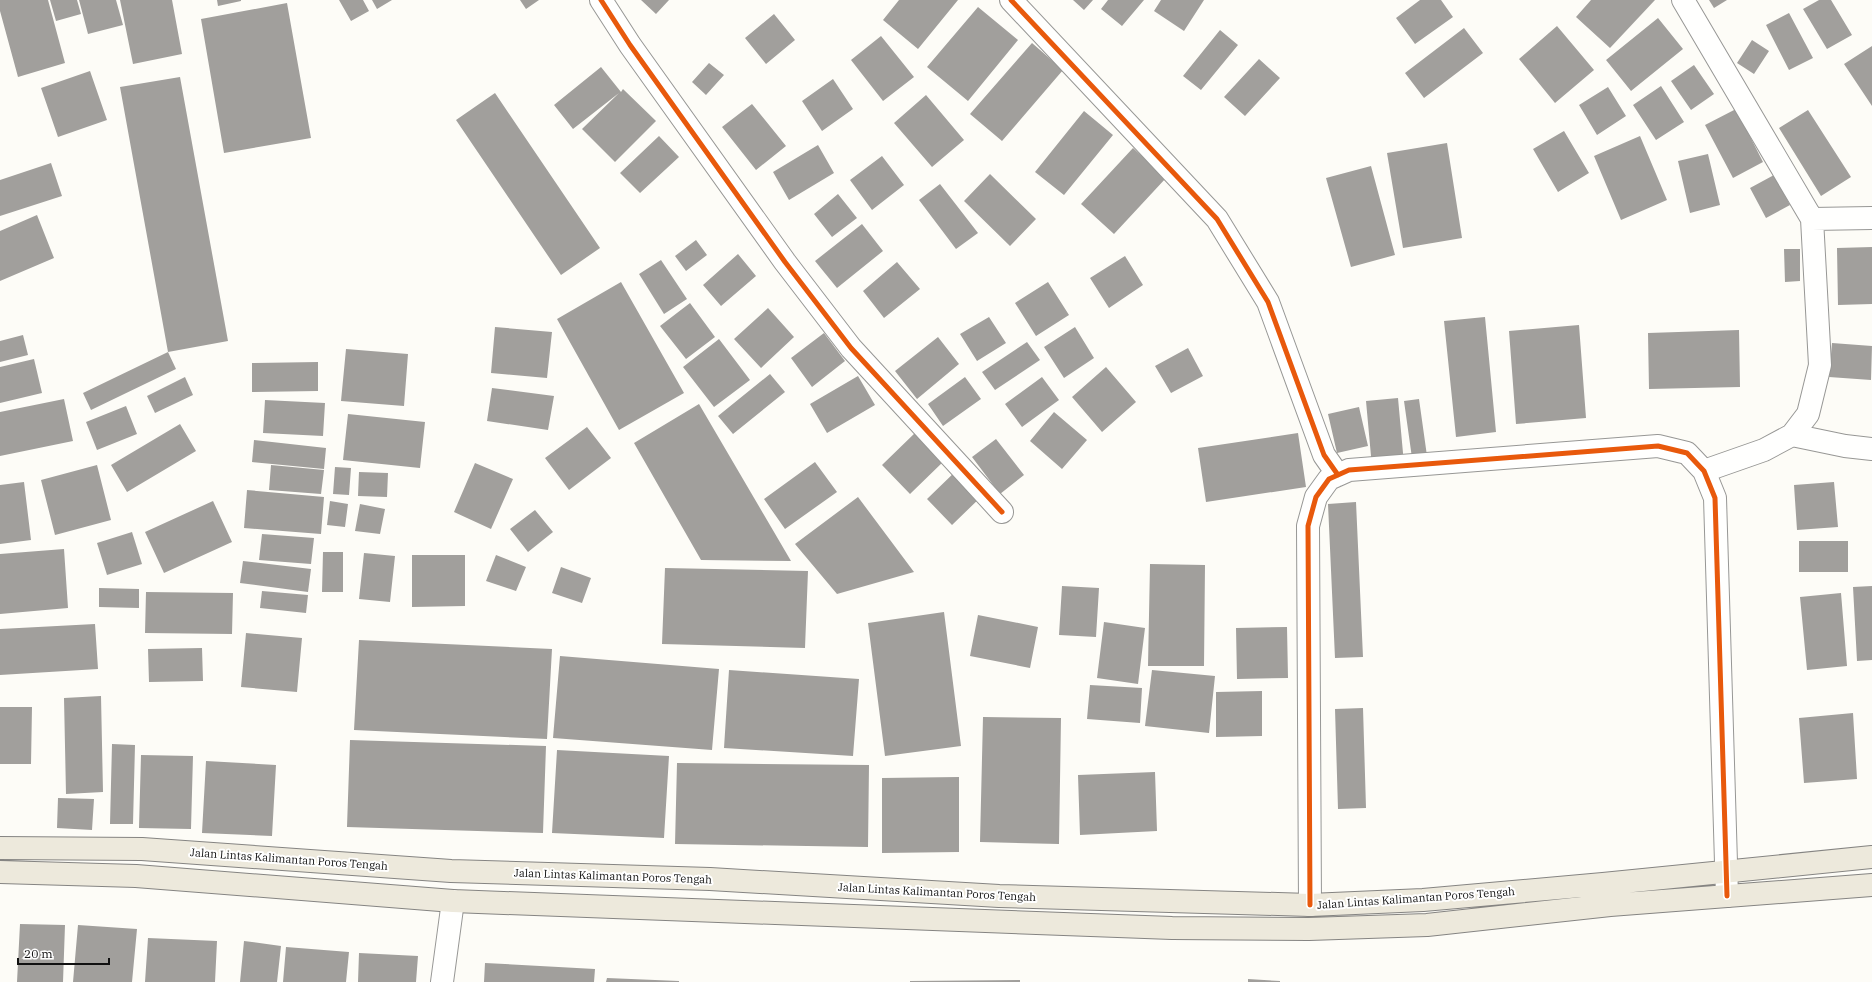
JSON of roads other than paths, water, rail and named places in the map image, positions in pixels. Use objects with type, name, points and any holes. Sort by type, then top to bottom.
[{"type":"main road","name":"Jalan Lintas Kalimantan Poros Tengah","points":[[0,848],[142,849],[451,871],[710,879],[999,896],[1310,905],[1431,899],[1603,884],[1872,857]]},
{"type":"main road","points":[[0,872],[136,876],[453,901],[1172,928],[1309,929],[1427,925],[1610,906],[1872,885]]},
{"type":"street","points":[[601,0],[630,45],[780,256],[851,348],[1002,512]]},
{"type":"street","points":[[1011,0],[1217,219],[1268,302],[1324,455],[1338,475]]},
{"type":"street","points":[[1683,0],[1812,219],[1820,365],[1808,414],[1792,435],[1764,450],[1704,472]]},
{"type":"street","points":[[1812,219],[1872,218]]},
{"type":"street","points":[[1792,435],[1845,446],[1872,449]]},
{"type":"street","points":[[1310,905],[1308,526],[1316,498],[1329,479],[1349,470],[1658,446],[1687,453],[1704,472],[1715,498],[1727,896]]},
{"type":"street","points":[[442,982],[453,901]]}]
